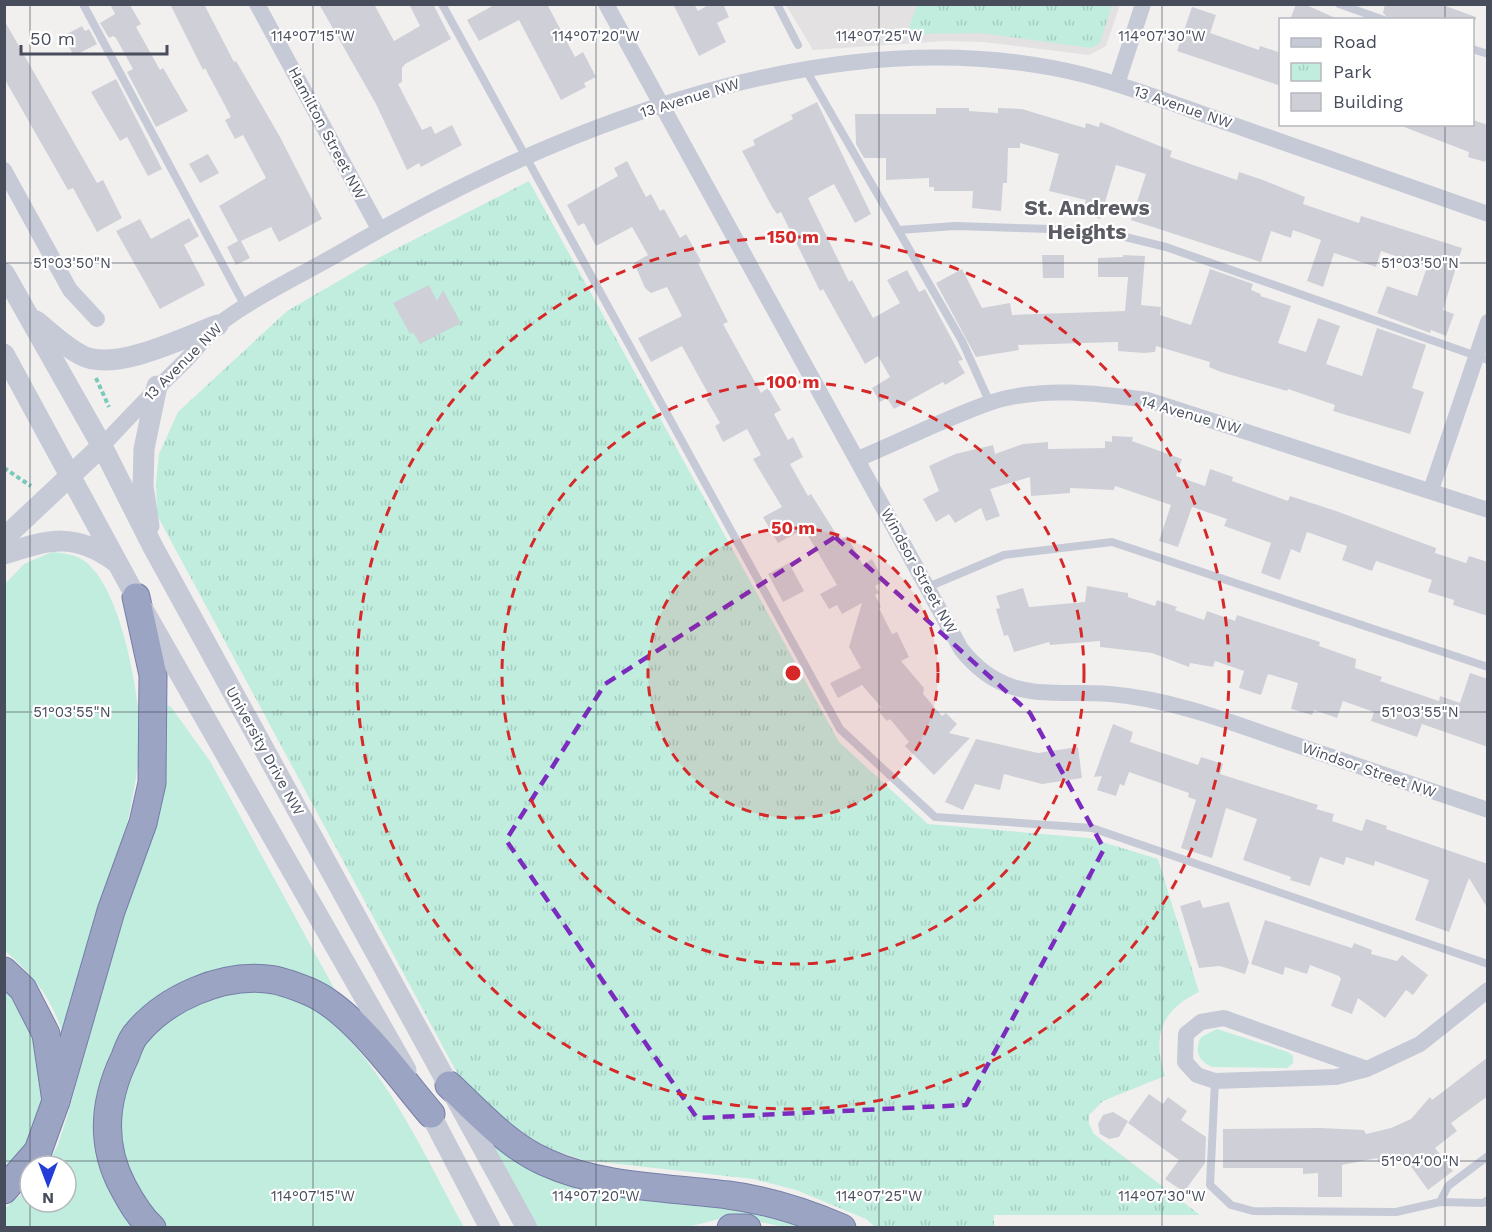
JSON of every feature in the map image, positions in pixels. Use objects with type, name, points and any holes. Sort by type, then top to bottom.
[{"type":"highway","points":[[4,1190],[38,1151],[56,1101],[111,911],[143,823],[152,783],[153,675],[136,597]]},
{"type":"highway","points":[[4,971],[23,989],[46,1034],[56,1101]]},
{"type":"highway","points":[[152,1227],[130,1200],[114,1170],[108,1150],[106,1122],[112,1082],[136,1033],[167,1006],[198,988],[223,982],[267,979],[312,993],[346,1015],[431,1114]]},
{"type":"highway","points":[[449,1085],[512,1143],[545,1162],[608,1181],[730,1195],[773,1203],[842,1227]]},
{"type":"highway","points":[[731,1227],[747,1227]]},
{"type":"street","name":"Hamilton Street NW","points":[[257,4],[379,229]]},
{"type":"street","name":"Windsor Street NW","points":[[606,4],[966,655],[981,670],[1006,686],[1035,693],[1110,694],[1178,705],[1488,810]]},
{"type":"street","points":[[1117,84],[1143,4]]},
{"type":"street","name":"13 Avenue NW","points":[[4,538],[102,446],[157,386],[183,363],[218,325],[379,229],[525,158],[660,105],[728,84],[806,69],[892,60],[989,60],[1051,67],[1117,84],[1488,214]]},
{"type":"street","points":[[4,170],[70,290],[97,319]]},
{"type":"street","name":"University Drive NW","points":[[4,273],[102,446],[153,547],[527,1227]]},
{"type":"street","points":[[27,314],[81,355],[96,361],[116,361],[218,325]]},
{"type":"street","points":[[1431,490],[1482,359],[1488,322]]},
{"type":"street","points":[[4,354],[72,475],[136,597],[431,1114],[490,1227]]},
{"type":"street","points":[[153,547],[142,486],[144,449],[157,386]]},
{"type":"street","name":"14 Avenue NW","points":[[858,459],[990,403],[1023,397],[1087,393],[1148,400],[1488,510]]},
{"type":"street","points":[[4,554],[40,542],[71,540],[101,551],[119,564]]},
{"type":"street","points":[[1367,1069],[1224,1018],[1201,1022],[1186,1034],[1185,1062],[1197,1075],[1215,1081],[1336,1077],[1367,1069],[1420,1044],[1488,990]]},
{"type":"lane","points":[[83,4],[246,308]]},
{"type":"lane","points":[[442,4],[840,729],[935,817],[1092,828],[1488,964]]},
{"type":"lane","points":[[777,4],[798,45]]},
{"type":"lane","points":[[1339,4],[1378,18]]},
{"type":"lane","points":[[806,69],[962,342],[990,403]]},
{"type":"lane","points":[[899,230],[1014,226],[1113,234],[1166,247],[1482,359]]},
{"type":"lane","points":[[928,587],[1004,555],[1112,542],[1488,666]]},
{"type":"lane","points":[[1215,1081],[1210,1185],[1231,1205],[1253,1211],[1396,1212],[1440,1202],[1483,1203],[1488,1200]]},
{"type":"lane","points":[[1440,1202],[1448,1186],[1488,1156]]},
{"type":"path","points":[[94,374],[110,409],[104,412]]},
{"type":"path","points":[[4,468],[34,488]]},
{"type":"highlighted area","points":[[835,537],[1030,713],[1104,849],[966,1105],[697,1118],[506,840],[605,684]]},
{"type":"shaded area","points":[[786,5],[1120,5],[1106,46],[1089,55],[983,42],[945,41],[813,50]]},
{"type":"green space","points":[[917,4],[1112,5],[1100,43],[1091,48],[982,33],[907,34]]},
{"type":"green space","points":[[529,181],[839,742],[928,824],[1089,838],[1158,859],[1199,992],[1176,1007],[1163,1026],[1159,1049],[1165,1076],[1103,1101],[1089,1115],[1089,1124],[1094,1134],[1200,1215],[994,1215],[994,1227],[875,1227],[866,1219],[796,1190],[753,1179],[583,1160],[542,1146],[496,1113],[463,1084],[157,515],[156,483],[159,454],[178,412],[287,311],[378,258]]},
{"type":"green space","points":[[52,552],[72,555],[83,560],[95,571],[105,587],[121,627],[138,706],[143,710],[140,752],[125,835],[64,1038],[54,1011],[42,990],[26,970],[5,951],[5,584],[24,564]]},
{"type":"green space","points":[[167,705],[171,707],[210,761],[335,990],[211,975],[102,1087],[137,1227],[5,1227],[4,1209],[18,1197],[18,1214],[78,1214],[78,1154],[53,1154],[67,1117],[149,817]]},
{"type":"green space","points":[[5,984],[34,1031],[43,1099],[26,1145],[5,1174]]},
{"type":"green space","points":[[258,989],[302,1001],[329,1020],[353,1044],[395,1102],[464,1227],[164,1228],[137,1197],[116,1133],[133,1060],[156,1028],[204,997]]},
{"type":"green space","points":[[1217,1029],[1288,1052],[1293,1056],[1293,1063],[1287,1068],[1212,1067],[1207,1065],[1199,1055],[1198,1046],[1201,1037]]},
{"type":"green space","points":[[488,1138],[540,1174],[561,1183],[731,1207],[815,1227],[784,1227],[742,1218],[719,1219],[684,1228],[536,1227]]},
{"type":"building","points":[[110,4],[130,5],[141,24],[136,27],[160,70],[163,68],[188,111],[156,127],[127,72],[133,69],[116,38],[113,36],[109,38],[100,23],[115,14]]},
{"type":"building","points":[[170,4],[204,4],[234,62],[236,61],[280,137],[322,219],[279,242],[271,227],[241,241],[250,258],[236,265],[227,247],[238,241],[219,206],[266,178],[243,135],[235,139],[225,120],[231,117],[205,68],[203,70]]},
{"type":"building","points":[[319,4],[374,4],[394,41],[420,26],[409,4],[433,4],[451,39],[405,64],[402,68],[402,82],[398,84],[422,130],[431,126],[435,134],[452,125],[462,145],[421,167],[419,163],[407,170],[376,104]]},
{"type":"building","points":[[496,4],[547,4],[575,57],[583,52],[596,77],[584,83],[586,87],[561,100],[519,20],[479,41],[467,20]]},
{"type":"building","points":[[673,4],[694,4],[698,11],[710,4],[723,4],[729,17],[717,23],[726,42],[699,56]]},
{"type":"building","points":[[1296,4],[1304,4],[1336,18],[1291,18]]},
{"type":"building","points":[[1385,4],[1440,4],[1476,17],[1476,20],[1474,18],[1388,18],[1383,13]]},
{"type":"building","points":[[1192,7],[1216,15],[1210,33],[1259,50],[1260,46],[1279,52],[1279,85],[1177,51]]},
{"type":"building","points":[[4,20],[97,183],[103,180],[122,218],[97,232],[73,188],[68,190],[4,78]]},
{"type":"building","points":[[82,26],[85,31],[89,29],[97,44],[74,56],[63,36]]},
{"type":"building","points":[[116,79],[162,169],[148,176],[127,137],[120,141],[91,92]]},
{"type":"building","points":[[817,102],[871,214],[855,223],[834,184],[808,198],[849,282],[852,280],[873,318],[900,303],[887,280],[907,270],[919,292],[925,289],[963,360],[958,361],[965,373],[945,385],[943,382],[894,409],[887,398],[880,402],[872,388],[890,377],[878,356],[865,364],[823,289],[820,291],[781,212],[777,214],[772,207],[742,151],[755,145],[753,140],[793,119],[791,115]]},
{"type":"building","points":[[936,108],[969,108],[969,111],[998,113],[998,108],[1022,109],[1085,128],[1086,123],[1099,127],[1100,122],[1172,151],[1170,157],[1237,180],[1239,172],[1263,180],[1305,197],[1303,204],[1359,223],[1361,216],[1462,248],[1443,310],[1454,314],[1446,336],[1431,330],[1430,333],[1377,313],[1387,286],[1417,296],[1427,267],[1381,251],[1376,267],[1334,253],[1323,287],[1307,281],[1321,240],[1293,230],[1291,238],[1271,231],[1261,262],[1131,220],[1146,174],[1116,165],[1100,219],[1082,213],[1086,200],[1049,191],[1059,154],[1020,143],[1020,148],[1008,148],[1007,183],[1003,183],[1001,211],[972,208],[973,191],[934,191],[934,187],[929,187],[929,178],[886,180],[886,158],[864,158],[856,144],[855,114],[936,114]]},
{"type":"building","points":[[1474,120],[1488,125],[1488,154],[1485,162],[1468,157],[1469,152],[1404,127],[1474,126]]},
{"type":"building","points":[[208,154],[219,173],[200,183],[189,164]]},
{"type":"building","points":[[627,161],[646,197],[651,194],[660,211],[664,209],[680,238],[686,234],[701,261],[698,263],[728,322],[723,324],[761,393],[768,388],[781,410],[774,414],[788,440],[793,437],[803,457],[790,464],[808,496],[811,494],[840,540],[847,536],[863,565],[872,559],[884,581],[875,586],[879,593],[875,595],[881,607],[879,608],[892,634],[897,632],[909,657],[901,661],[924,688],[923,694],[942,716],[946,713],[957,724],[949,733],[970,738],[934,775],[905,746],[909,742],[890,719],[887,721],[877,710],[881,707],[862,685],[838,698],[830,683],[861,668],[849,647],[862,603],[842,614],[837,605],[829,609],[820,594],[837,585],[804,529],[778,543],[763,517],[782,507],[753,459],[761,455],[747,429],[723,442],[715,426],[720,423],[706,399],[710,397],[682,346],[651,362],[638,338],[682,316],[667,287],[651,293],[645,288],[634,263],[648,255],[632,227],[596,246],[584,223],[578,226],[567,205],[618,176],[614,168]]},
{"type":"building","points":[[189,218],[199,236],[184,245],[205,285],[160,309],[116,231],[140,219],[151,239]]},
{"type":"building","points":[[1042,255],[1064,255],[1064,278],[1043,278]]},
{"type":"building","points":[[1123,255],[1145,256],[1141,305],[1161,307],[1160,315],[1191,325],[1210,269],[1253,284],[1251,290],[1261,294],[1260,296],[1291,306],[1278,343],[1306,352],[1318,318],[1340,326],[1326,364],[1362,376],[1377,328],[1426,345],[1412,388],[1424,392],[1410,434],[1333,411],[1335,405],[1288,389],[1287,391],[1221,372],[1209,367],[1210,362],[1156,346],[1155,352],[1144,353],[1118,351],[1118,342],[1018,345],[1019,350],[976,357],[936,283],[962,269],[982,308],[1010,303],[1012,315],[1125,311],[1128,277],[1098,277],[1098,258],[1123,257]]},
{"type":"building","points":[[429,285],[437,301],[443,290],[461,323],[420,344],[413,332],[410,334],[393,303]]},
{"type":"building","points":[[1112,436],[1133,437],[1132,441],[1182,459],[1176,476],[1205,486],[1210,469],[1233,477],[1232,481],[1288,501],[1290,496],[1436,548],[1435,553],[1466,563],[1469,556],[1488,562],[1488,616],[1453,605],[1454,600],[1428,592],[1432,580],[1376,561],[1372,571],[1342,560],[1347,546],[1307,532],[1300,553],[1291,549],[1280,580],[1261,573],[1271,543],[1224,526],[1227,519],[1192,507],[1178,547],[1159,541],[1171,505],[1115,486],[1114,490],[1070,488],[1070,493],[1031,496],[1030,477],[990,489],[1000,516],[986,521],[981,508],[955,523],[949,514],[936,522],[923,499],[939,491],[929,466],[955,454],[993,445],[995,454],[1023,444],[1048,442],[1048,449],[1105,448],[1105,441],[1112,442]]},
{"type":"building","points":[[789,563],[804,591],[783,602],[768,574]]},
{"type":"building","points":[[1087,586],[1128,593],[1128,597],[1155,606],[1157,600],[1177,607],[1175,610],[1204,620],[1207,611],[1235,621],[1237,615],[1320,642],[1319,646],[1356,659],[1355,668],[1382,677],[1380,681],[1439,701],[1440,696],[1460,703],[1470,673],[1488,679],[1488,747],[1422,724],[1417,737],[1371,721],[1374,712],[1343,701],[1337,718],[1314,710],[1312,715],[1291,709],[1298,683],[1268,674],[1261,695],[1239,688],[1244,671],[1215,661],[1213,667],[1190,663],[1189,667],[1152,653],[1100,647],[1100,641],[1050,645],[1049,642],[1014,652],[1008,635],[1004,636],[996,609],[1000,608],[996,596],[1023,588],[1029,607],[1085,602]]},
{"type":"building","points":[[1113,724],[1133,732],[1130,742],[1198,765],[1201,757],[1223,764],[1220,774],[1318,805],[1316,809],[1334,814],[1332,821],[1362,831],[1366,819],[1387,826],[1386,829],[1488,864],[1488,909],[1469,878],[1449,932],[1415,920],[1429,880],[1375,861],[1374,866],[1346,857],[1344,865],[1320,857],[1310,886],[1290,880],[1291,877],[1243,860],[1257,819],[1226,808],[1212,858],[1181,848],[1196,800],[1188,797],[1189,793],[1129,772],[1124,786],[1120,784],[1116,796],[1097,790],[1102,776],[1094,777]]},
{"type":"building","points":[[976,739],[1038,753],[1078,747],[1082,778],[1042,784],[1004,774],[1000,790],[975,784],[963,810],[945,802]]},
{"type":"building","points":[[1200,900],[1203,908],[1229,902],[1249,962],[1245,974],[1220,966],[1199,968],[1180,906]]},
{"type":"building","points":[[1265,920],[1352,948],[1354,943],[1372,950],[1371,954],[1397,961],[1402,955],[1428,975],[1413,995],[1406,990],[1385,1018],[1358,998],[1352,1014],[1331,1006],[1341,979],[1339,976],[1310,965],[1307,974],[1285,967],[1283,975],[1251,964]]},
{"type":"building","points":[[1488,1057],[1488,1096],[1451,1123],[1457,1131],[1435,1148],[1453,1171],[1428,1190],[1404,1157],[1380,1166],[1377,1158],[1342,1165],[1342,1197],[1318,1197],[1318,1173],[1303,1174],[1303,1168],[1223,1168],[1223,1129],[1321,1128],[1364,1130],[1366,1134],[1391,1128],[1411,1119],[1430,1097],[1432,1100]]},
{"type":"building","points":[[1149,1094],[1163,1104],[1168,1097],[1187,1111],[1181,1120],[1206,1137],[1205,1163],[1184,1192],[1165,1179],[1179,1160],[1128,1123]]},
{"type":"building","points":[[1113,1112],[1128,1121],[1119,1137],[1109,1139],[1100,1134],[1098,1124],[1103,1115]]},
{"type":"district","name":"St. Andrews Heights","points":[[1087,220]]}]
